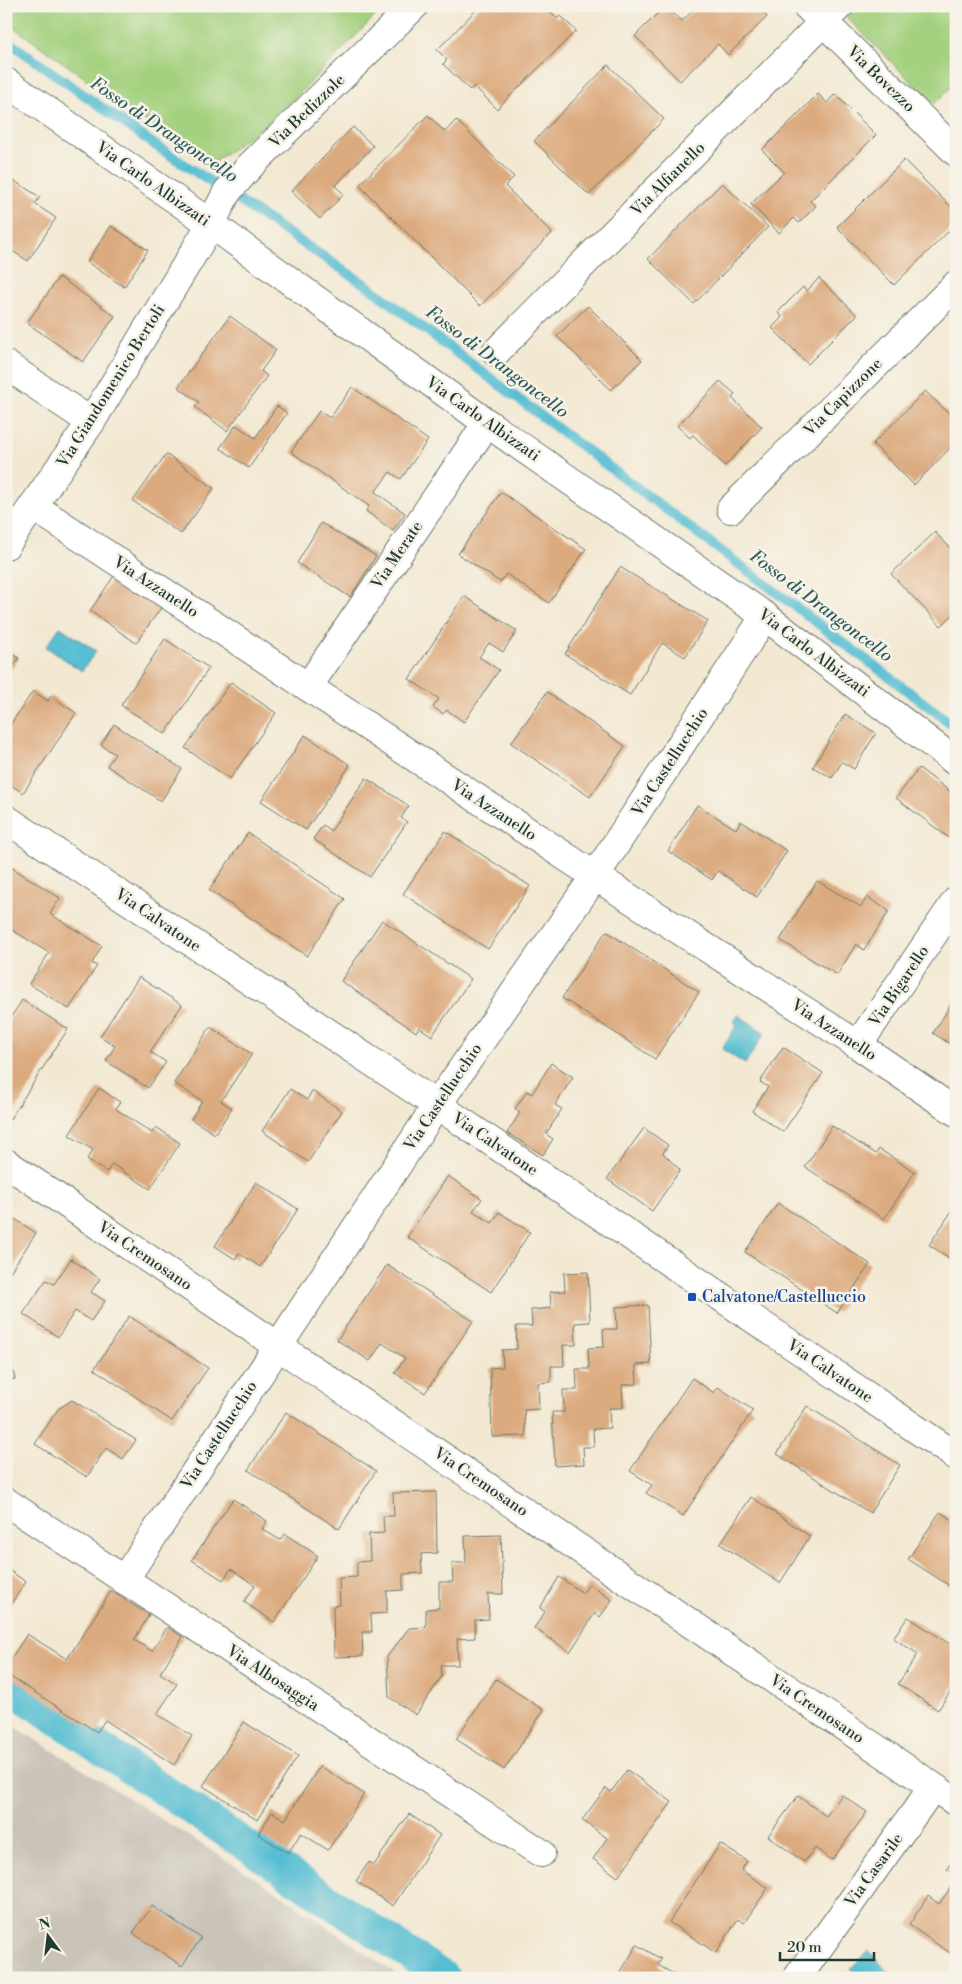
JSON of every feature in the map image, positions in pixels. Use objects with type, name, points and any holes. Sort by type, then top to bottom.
[{"type":"street","name":"Via Bedizzole","points":[[211,224],[227,192],[251,165],[414,6]]},
{"type":"street","name":"Via Bovezzo","points":[[823,12],[956,152]]},
{"type":"street","name":"Via Alfianello","points":[[496,352],[823,12]]},
{"type":"street","name":"Via Carlo Albizzati","points":[[6,82],[211,224],[487,423],[765,616],[956,762]]},
{"type":"street","name":"Via Giandomenico Bertoli","points":[[6,546],[91,422],[211,224]]},
{"type":"street","name":"Via Capizzone","points":[[731,509],[956,285]]},
{"type":"street","points":[[6,365],[91,422]]},
{"type":"street","name":"Via Merate","points":[[308,688],[487,423]]},
{"type":"street","name":"Via Azzanello","points":[[34,506],[595,876],[858,1045],[956,1112]]},
{"type":"street","name":"Via Castellucchio","points":[[124,1580],[437,1105],[595,876],[765,616]]},
{"type":"street","name":"Via Calvatone","points":[[6,819],[437,1105],[956,1456]]},
{"type":"street","name":"Via Bigarello","points":[[858,1045],[956,901]]},
{"type":"street","name":"Via Cremosano","points":[[6,1163],[956,1802]]},
{"type":"street","name":"Via Albosaggia","points":[[6,1502],[541,1853]]},
{"type":"street","name":"Via Casarile","points":[[796,1978],[933,1787]]},
{"type":"shaded area","points":[[6,1721],[277,1892],[402,1978],[6,1978]]},
{"type":"green space","points":[[6,6],[385,6],[278,115],[209,166],[6,22]]},
{"type":"green space","points":[[858,6],[956,6],[956,82],[934,104],[846,17]]},
{"type":"water","points":[[60,627],[96,651],[82,671],[46,647]]},
{"type":"water","points":[[738,1015],[765,1033],[745,1064],[722,1049],[737,1025],[733,1022]]},
{"type":"water","points":[[869,1951],[894,1978],[859,1978],[851,1968]]},
{"type":"building","points":[[480,6],[551,6],[548,9],[557,18],[561,16],[576,31],[497,109],[474,86],[470,90],[443,64],[447,60],[437,50]]},
{"type":"building","points":[[665,6],[682,21],[698,6],[756,6],[767,17],[728,55],[718,44],[680,81],[635,36]]},
{"type":"building","points":[[608,65],[664,119],[589,195],[534,141]]},
{"type":"building","points":[[818,94],[827,103],[835,94],[876,135],[810,201],[816,206],[799,223],[794,218],[779,233],[751,204],[784,172],[762,150]]},
{"type":"building","points":[[428,115],[445,132],[456,120],[514,177],[505,186],[552,233],[480,306],[359,185]]},
{"type":"building","points":[[353,127],[373,146],[335,186],[344,194],[320,219],[291,191]]},
{"type":"building","points":[[904,160],[956,212],[956,224],[894,285],[837,227]]},
{"type":"building","points":[[11,179],[40,197],[35,204],[56,218],[28,261],[6,247],[6,186]]},
{"type":"building","points":[[722,183],[768,227],[694,304],[648,259]]},
{"type":"building","points":[[111,226],[148,250],[124,287],[87,262]]},
{"type":"building","points":[[59,277],[115,316],[83,362],[27,323]]},
{"type":"building","points":[[819,278],[857,315],[808,364],[772,328],[782,317],[778,312],[803,287],[807,291]]},
{"type":"building","points":[[588,306],[642,360],[611,390],[557,336]]},
{"type":"building","points":[[230,316],[276,350],[261,371],[267,376],[227,431],[195,407],[199,402],[178,387]]},
{"type":"building","points":[[720,381],[735,394],[732,398],[762,427],[725,466],[693,435],[690,438],[677,426]]},
{"type":"building","points":[[352,387],[428,440],[401,479],[390,472],[375,492],[405,513],[393,531],[366,511],[369,506],[291,452],[319,411],[330,418]]},
{"type":"building","points":[[925,391],[956,420],[956,442],[914,485],[873,444]]},
{"type":"building","points":[[277,406],[287,413],[249,468],[220,448],[236,425],[255,438]]},
{"type":"building","points":[[166,454],[214,488],[181,534],[133,501]]},
{"type":"building","points":[[501,492],[586,549],[549,603],[506,574],[500,582],[458,554]]},
{"type":"building","points":[[321,523],[376,556],[350,597],[297,563]]},
{"type":"building","points":[[935,532],[956,554],[956,612],[941,626],[891,574]]},
{"type":"building","points":[[620,567],[708,621],[685,657],[662,643],[630,695],[565,654]]},
{"type":"building","points":[[116,573],[163,605],[136,643],[90,611]]},
{"type":"building","points":[[464,596],[517,631],[503,652],[489,643],[479,657],[499,670],[464,722],[447,710],[443,714],[433,707],[439,699],[409,679]]},
{"type":"building","points":[[165,639],[209,668],[165,734],[121,705]]},
{"type":"building","points":[[6,649],[19,658],[6,677]]},
{"type":"building","points":[[231,682],[276,713],[230,779],[185,748]]},
{"type":"building","points":[[33,691],[48,701],[51,696],[76,713],[23,793],[6,782],[6,731]]},
{"type":"building","points":[[547,692],[625,746],[590,797],[511,743]]},
{"type":"building","points":[[845,714],[876,733],[854,769],[842,762],[832,778],[813,767]]},
{"type":"building","points":[[114,724],[182,769],[161,801],[107,766],[115,754],[101,745]]},
{"type":"building","points":[[305,735],[350,765],[306,830],[261,801]]},
{"type":"building","points":[[919,768],[956,796],[956,829],[949,838],[896,798]]},
{"type":"building","points":[[366,778],[409,806],[401,818],[407,822],[370,877],[313,839],[323,825],[331,831]]},
{"type":"building","points":[[697,805],[736,829],[741,821],[787,851],[757,897],[718,871],[712,880],[668,851]]},
{"type":"building","points":[[445,831],[530,886],[488,949],[403,894]]},
{"type":"building","points":[[248,833],[345,899],[307,956],[209,890]]},
{"type":"building","points":[[9,866],[60,898],[50,914],[102,946],[92,963],[97,966],[69,1009],[29,984],[49,953],[6,926],[6,870]]},
{"type":"building","points":[[817,881],[861,907],[867,897],[889,911],[864,950],[856,944],[837,975],[780,940]]},
{"type":"building","points":[[382,920],[471,979],[432,1036],[419,1027],[416,1032],[341,981]]},
{"type":"building","points":[[606,931],[699,992],[655,1059],[562,998]]},
{"type":"building","points":[[139,977],[182,1005],[150,1052],[166,1062],[148,1088],[106,1061],[115,1046],[100,1036]]},
{"type":"building","points":[[956,997],[956,1048],[933,1033]]},
{"type":"building","points":[[22,1000],[68,1029],[10,1119],[6,1117],[6,1025]]},
{"type":"building","points":[[210,1027],[252,1054],[221,1101],[232,1108],[215,1134],[191,1119],[202,1101],[174,1083]]},
{"type":"building","points":[[783,1047],[823,1073],[783,1132],[752,1111],[768,1087],[760,1082]]},
{"type":"building","points":[[551,1063],[573,1077],[555,1105],[562,1109],[546,1134],[553,1139],[543,1155],[507,1133],[520,1113],[515,1109],[527,1091],[532,1094]]},
{"type":"building","points":[[99,1088],[120,1102],[116,1109],[152,1133],[156,1127],[180,1143],[150,1189],[112,1164],[107,1172],[87,1159],[93,1150],[69,1135]]},
{"type":"building","points":[[290,1089],[307,1100],[312,1091],[342,1111],[308,1162],[262,1131]]},
{"type":"building","points":[[832,1126],[876,1154],[879,1149],[915,1172],[884,1219],[805,1167]]},
{"type":"building","points":[[644,1128],[668,1145],[663,1153],[680,1170],[652,1211],[607,1179]]},
{"type":"building","points":[[448,1176],[482,1199],[473,1211],[492,1223],[499,1212],[530,1232],[491,1292],[407,1237]]},
{"type":"building","points":[[256,1182],[298,1209],[260,1267],[239,1253],[235,1259],[215,1246]]},
{"type":"building","points":[[778,1203],[870,1264],[837,1313],[745,1252]]},
{"type":"building","points":[[956,1205],[956,1262],[929,1245]]},
{"type":"building","points":[[6,1213],[36,1233],[10,1272],[6,1270]]},
{"type":"building","points":[[71,1259],[100,1279],[91,1292],[105,1301],[91,1321],[75,1311],[58,1337],[23,1314],[46,1280],[54,1284]]},
{"type":"building","points":[[387,1265],[473,1321],[425,1393],[395,1373],[405,1358],[382,1343],[370,1361],[337,1340]]},
{"type":"building","points":[[588,1272],[590,1322],[575,1323],[576,1345],[563,1345],[564,1366],[551,1366],[551,1382],[538,1383],[539,1409],[524,1410],[526,1436],[492,1437],[490,1368],[503,1367],[502,1350],[517,1349],[516,1326],[532,1326],[531,1310],[551,1308],[550,1292],[565,1291],[564,1273]]},
{"type":"building","points":[[648,1305],[651,1364],[636,1365],[637,1384],[622,1385],[623,1408],[609,1408],[610,1428],[593,1429],[594,1447],[583,1447],[584,1464],[555,1466],[552,1412],[564,1412],[563,1390],[577,1390],[576,1369],[589,1369],[588,1348],[604,1347],[603,1329],[617,1329],[616,1307]]},
{"type":"building","points":[[129,1316],[208,1368],[172,1421],[94,1369]]},
{"type":"building","points":[[8,1352],[15,1379],[6,1381],[6,1353]]},
{"type":"building","points":[[692,1378],[714,1393],[718,1387],[753,1410],[683,1516],[646,1493],[652,1485],[630,1471]]},
{"type":"building","points":[[72,1400],[136,1440],[123,1459],[106,1448],[87,1477],[35,1444],[58,1409]]},
{"type":"building","points":[[807,1406],[900,1465],[870,1513],[777,1454]]},
{"type":"building","points":[[286,1412],[376,1471],[339,1529],[248,1470]]},
{"type":"building","points":[[436,1492],[437,1553],[421,1554],[422,1573],[403,1574],[403,1590],[387,1591],[387,1613],[371,1614],[372,1632],[362,1632],[363,1656],[334,1657],[333,1606],[340,1605],[339,1578],[357,1577],[357,1562],[370,1561],[369,1534],[384,1533],[383,1516],[394,1516],[393,1493]]},
{"type":"building","points":[[751,1497],[810,1536],[780,1583],[720,1544]]},
{"type":"building","points":[[233,1499],[267,1521],[262,1529],[280,1540],[285,1534],[318,1556],[274,1622],[244,1602],[255,1585],[231,1569],[223,1580],[192,1560]]},
{"type":"building","points":[[940,1512],[956,1522],[956,1590],[908,1559]]},
{"type":"building","points":[[501,1535],[503,1594],[488,1594],[489,1619],[475,1620],[475,1638],[457,1639],[458,1665],[441,1665],[442,1676],[416,1715],[389,1697],[387,1657],[409,1628],[426,1627],[426,1609],[439,1608],[439,1582],[453,1582],[452,1563],[466,1563],[465,1536]]},
{"type":"building","points":[[6,1568],[26,1582],[6,1611]]},
{"type":"building","points":[[559,1577],[583,1593],[589,1584],[612,1600],[600,1617],[595,1613],[570,1652],[534,1628],[545,1612],[540,1608]]},
{"type":"building","points":[[111,1591],[149,1615],[134,1640],[152,1651],[167,1627],[183,1637],[160,1673],[177,1684],[157,1714],[192,1736],[174,1765],[105,1720],[97,1732],[6,1674],[6,1666],[27,1634],[67,1659]]},
{"type":"building","points":[[908,1617],[956,1648],[956,1683],[938,1710],[898,1684],[918,1654],[893,1638]]},
{"type":"building","points":[[496,1679],[544,1710],[504,1770],[456,1739]]},
{"type":"building","points":[[244,1722],[298,1756],[257,1820],[203,1786]]},
{"type":"building","points":[[320,1766],[364,1794],[328,1850],[301,1833],[288,1853],[258,1834],[272,1812],[285,1820]]},
{"type":"building","points":[[627,1770],[672,1802],[618,1877],[593,1859],[607,1838],[582,1820],[606,1788],[611,1792]]},
{"type":"building","points":[[842,1795],[867,1812],[832,1860],[815,1848],[804,1862],[768,1836],[798,1796],[826,1816]]},
{"type":"building","points":[[409,1814],[440,1835],[393,1906],[356,1881],[369,1862],[374,1865]]},
{"type":"building","points":[[720,1844],[747,1861],[741,1870],[768,1888],[744,1923],[738,1919],[716,1953],[669,1922]]},
{"type":"building","points":[[956,1855],[956,1875],[947,1869]]},
{"type":"building","points":[[956,1880],[956,1957],[909,1925],[928,1896],[939,1904]]},
{"type":"building","points":[[152,1906],[201,1938],[182,1966],[133,1933]]},
{"type":"building","points":[[637,1945],[661,1959],[658,1965],[680,1978],[617,1978]]},
{"type":"waterway","name":"Fosso di Drangoncello","points":[[6,40],[155,145],[369,287],[956,727]]},
{"type":"waterway","points":[[6,1685],[445,1978]]},
{"type":"place","name":"Calvatone/Castelluccio","points":[[692,1297]]}]
